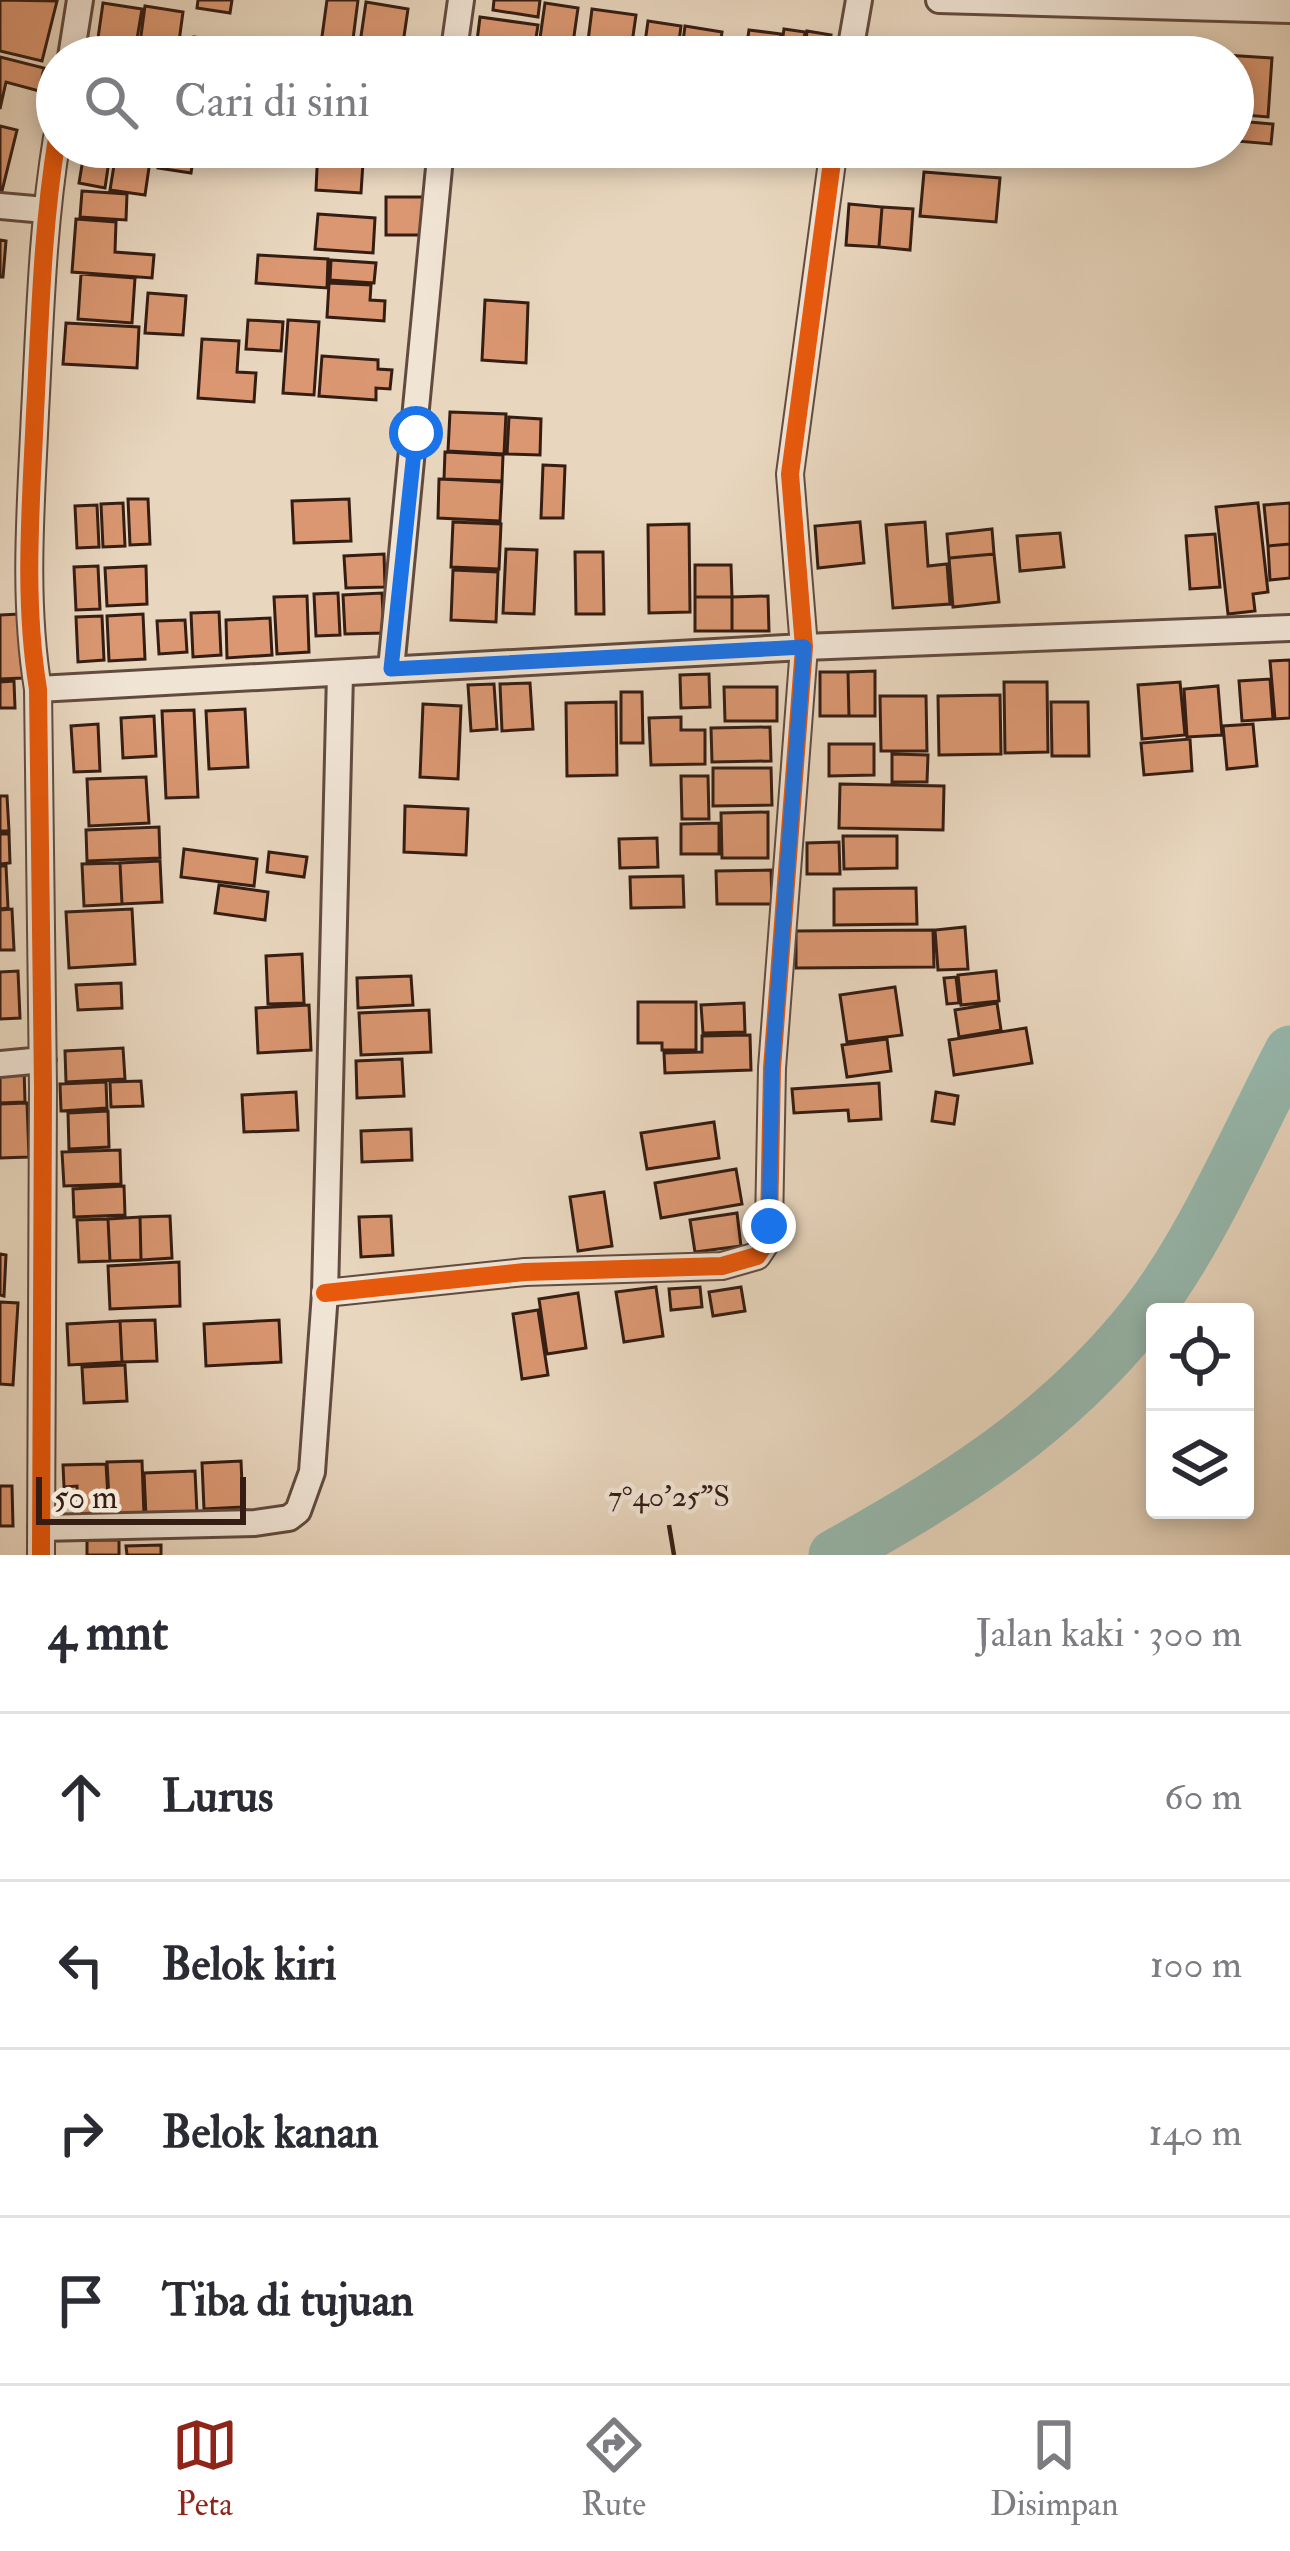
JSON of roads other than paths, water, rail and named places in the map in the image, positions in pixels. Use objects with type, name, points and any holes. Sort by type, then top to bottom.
[{"type":"street","points":[[74,36],[80,0]]},
{"type":"street","points":[[456,36],[461,0]]},
{"type":"street","points":[[853,36],[859,0]]},
{"type":"street","points":[[939,0],[1290,10]]},
{"type":"street","points":[[41,1555],[43,1060],[38,689],[30,639],[45,210],[52,168]]},
{"type":"street","points":[[391,669],[439,168]]},
{"type":"street","points":[[325,1294],[525,1272],[722,1266],[757,1256],[765,1244],[772,1068],[804,647],[790,474],[830,168]]},
{"type":"street","points":[[0,206],[45,210]]},
{"type":"street","points":[[38,689],[804,647],[1290,628]]},
{"type":"street","points":[[41,1528],[290,1518],[298,1511],[312,1472],[325,1294],[340,674]]},
{"type":"street","points":[[0,1064],[43,1060]]},
{"type":"waterway","points":[[834,1555],[1001,1451],[1109,1355],[1143,1316],[1184,1255],[1290,1051]]}]
